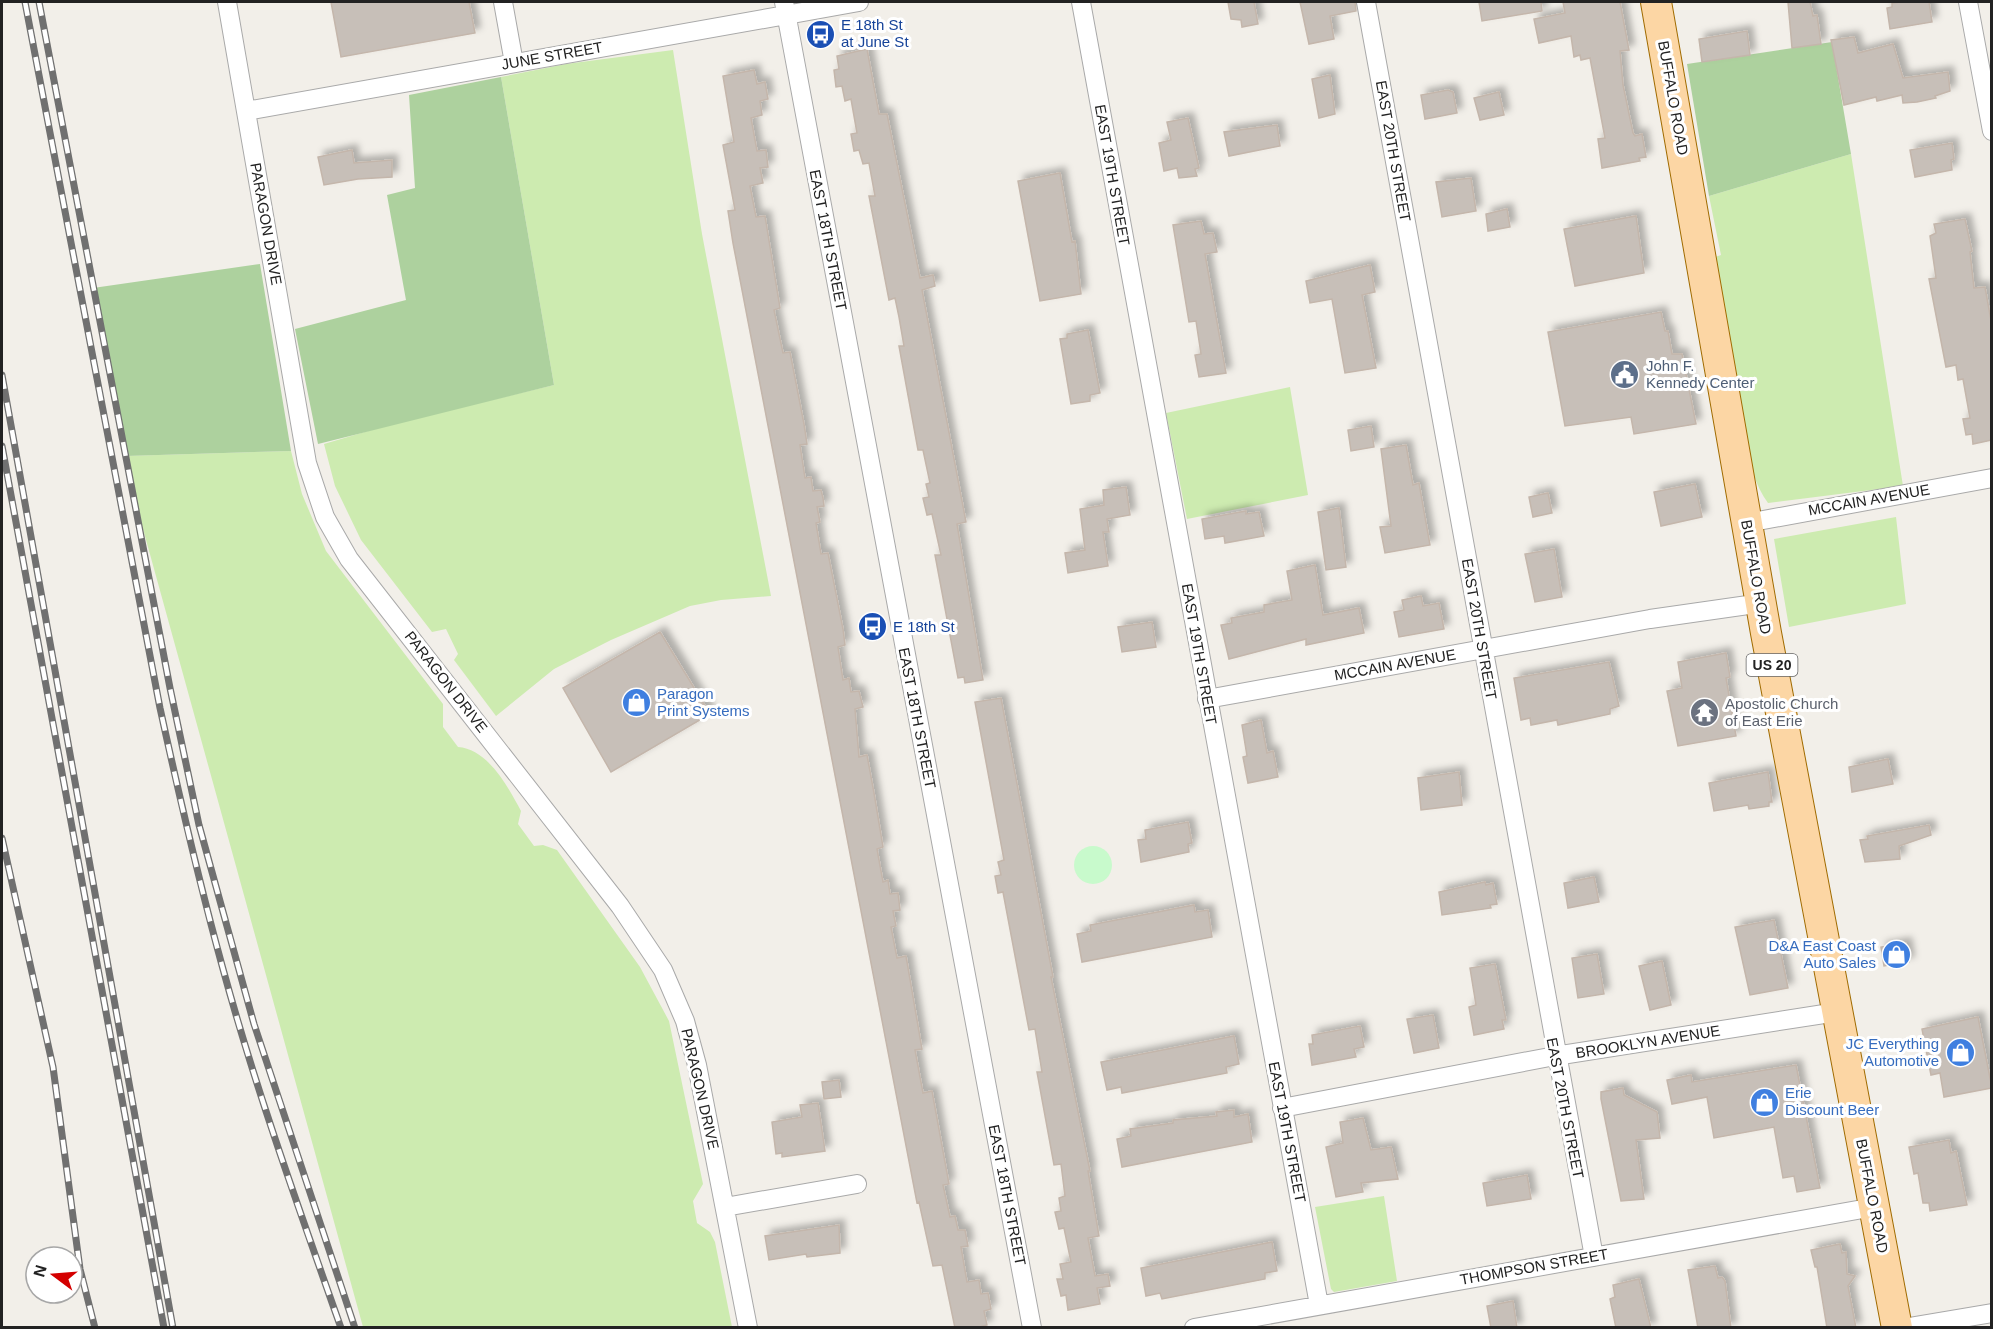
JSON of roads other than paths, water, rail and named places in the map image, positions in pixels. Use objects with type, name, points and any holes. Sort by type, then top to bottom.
[{"type":"main road","name":"BUFFALO ROAD","points":[[1656,2],[1761,603],[1897,1328]]},
{"type":"street","name":"PARAGON DRIVE","points":[[227,2],[307,463],[325,517],[350,559],[613,897],[663,970],[682,1013],[697,1065],[748,1328]]},
{"type":"street","points":[[503,2],[514,63]]},
{"type":"street","name":"JUNE STREET","points":[[246,111],[514,63],[785,8],[859,2]]},
{"type":"street","name":"EAST 19TH STREET","points":[[1081,2],[1319,1305]]},
{"type":"street","name":"EAST 20TH STREET","points":[[1366,2],[1593,1257]]},
{"type":"street","points":[[1968,2],[1992,131]]},
{"type":"street","name":"EAST 18TH STREET","points":[[785,8],[1032,1328]]},
{"type":"street","name":"MCCAIN AVENUE","points":[[1747,522],[1992,478]]},
{"type":"street","name":"MCCAIN AVENUE","points":[[1207,699],[1662,617],[1761,603]]},
{"type":"street","name":"BROOKLYN AVENUE","points":[[1282,1108],[1555,1056],[1838,1012]]},
{"type":"street","points":[[725,1207],[857,1184]]},
{"type":"street","name":"THOMPSON STREET","points":[[1194,1328],[1874,1207]]},
{"type":"street","points":[[1903,1328],[1992,1313]]},
{"type":"railway","points":[[25,2],[160,708],[190,838],[223,969],[249,1059],[341,1328]]},
{"type":"railway","points":[[39,2],[170,688],[199,825],[254,1024],[355,1328]]},
{"type":"railway","points":[[2,375],[173,1328]]},
{"type":"railway","points":[[2,446],[164,1328]]},
{"type":"railway","points":[[2,838],[53,1067],[80,1269],[95,1328]]},
{"type":"place","name":"E 18th St at June St","points":[[820,34]]},
{"type":"place","name":"John F. Kennedy Center","points":[[1625,375]]},
{"type":"place","name":"E 18th St","points":[[872,627]]},
{"type":"place","name":"Paragon Print Systems","points":[[636,703]]},
{"type":"place","name":"Apostolic Church of East Erie","points":[[1704,713]]},
{"type":"place","name":"D&A East Coast Auto Sales","points":[[1897,955]]},
{"type":"place","name":"JC Everything Automotive","points":[[1960,1053]]},
{"type":"place","name":"Erie Discount Beer","points":[[1764,1102]]}]
